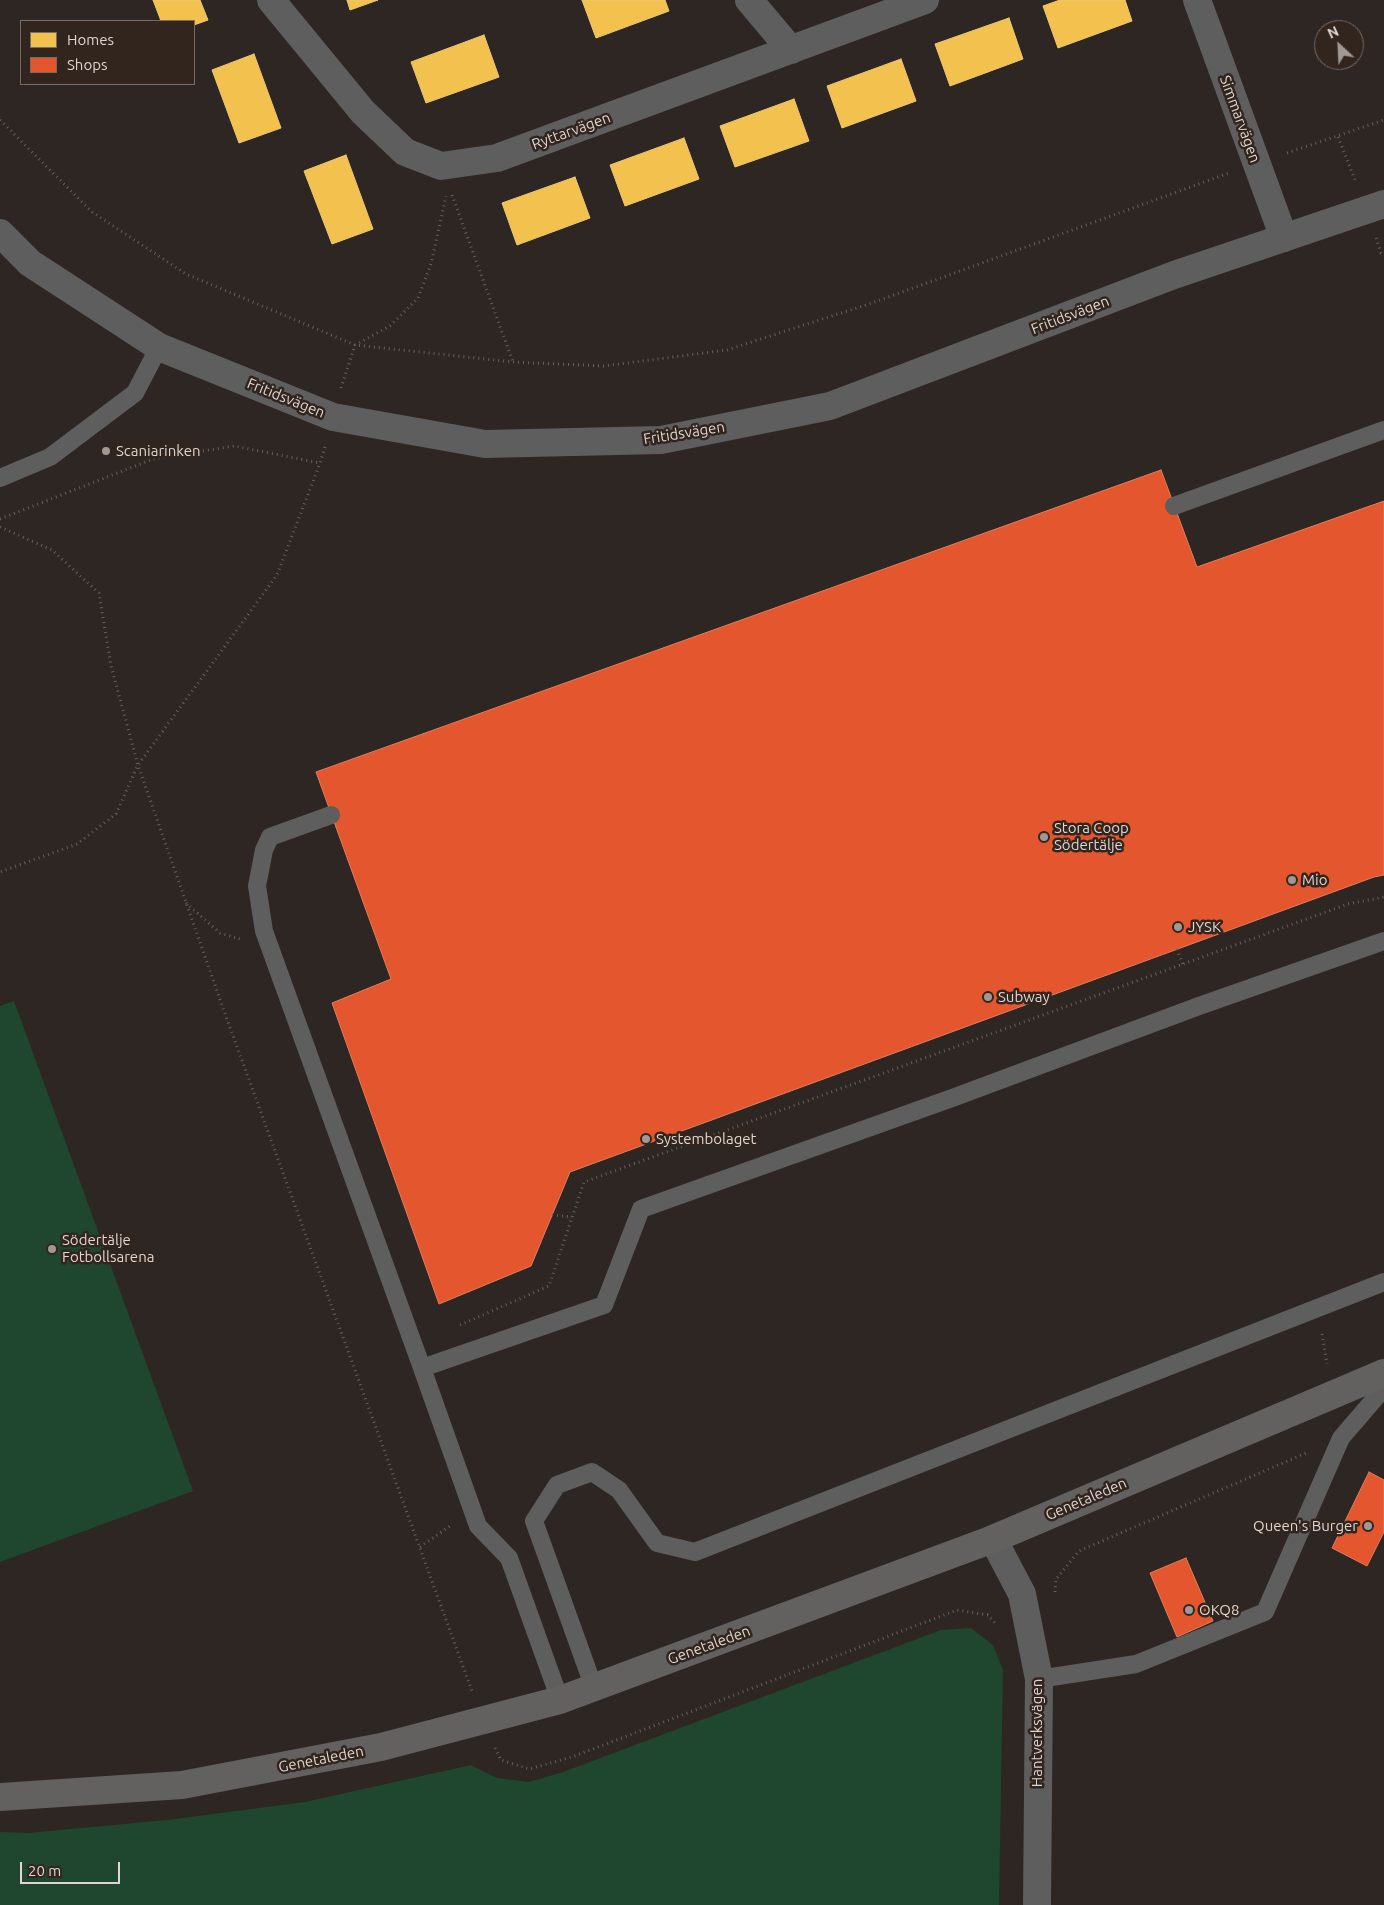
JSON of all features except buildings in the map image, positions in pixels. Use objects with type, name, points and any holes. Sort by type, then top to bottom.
[{"type":"main road","name":"Genetaleden","points":[[0,1796],[182,1785],[381,1748],[560,1700],[992,1539],[1384,1373]]},
{"type":"street","name":"Ryttarvägen","points":[[270,0],[363,112],[404,152],[445,176],[925,0]]},
{"type":"street","points":[[749,0],[790,50]]},
{"type":"street","name":"Simmarvägen","points":[[1197,0],[1284,238]]},
{"type":"street","name":"Fritidsvägen","points":[[0,233],[30,263],[159,347],[333,417],[485,444],[661,440],[830,406],[1174,275],[1384,204]]},
{"type":"street","name":"Hantverksvägen","points":[[992,1539],[1022,1594],[1039,1679],[1037,1905]]},
{"type":"lane","points":[[0,478],[50,457],[135,393],[159,347]]},
{"type":"lane","points":[[1174,506],[1384,430]]},
{"type":"lane","points":[[331,814],[270,837],[264,850],[257,886],[264,931],[478,1526],[509,1558],[560,1700]]},
{"type":"lane","points":[[422,1368],[604,1305],[640,1209],[964,1094],[1199,1006],[1384,941]]},
{"type":"lane","points":[[594,1688],[534,1521],[557,1485],[592,1472],[620,1490],[657,1543],[695,1552],[1384,1282]]},
{"type":"lane","points":[[1039,1679],[1136,1664],[1265,1612],[1341,1438],[1384,1388]]},
{"type":"path","points":[[0,120],[92,212],[186,274],[355,345],[513,362],[604,366],[727,350],[872,303],[1256,163],[1384,120]]},
{"type":"path","points":[[0,872],[77,844],[116,814],[138,765],[276,575],[320,463],[355,345],[390,326],[418,298],[431,264],[445,176]]},
{"type":"path","points":[[445,176],[513,362]]},
{"type":"path","points":[[0,519],[153,459],[234,446],[320,463]]},
{"type":"path","points":[[0,527],[52,550],[99,592],[111,666],[138,765],[186,903],[483,1721],[500,1760],[528,1769],[572,1757],[957,1610],[988,1615],[997,1626],[1053,1613],[1056,1579],[1079,1551],[1341,1438]]},
{"type":"path","points":[[458,1325],[549,1286],[584,1182],[1348,904],[1384,897]]},
{"type":"path","points":[[186,903],[220,934],[270,948]]},
{"type":"path","points":[[1177,949],[1184,964]]},
{"type":"path","points":[[552,1215],[572,1217]]},
{"type":"path","points":[[1317,1308],[1333,1394]]},
{"type":"path","points":[[420,1547],[473,1509]]},
{"type":"green space","name":"Södertälje Fotbollsarena","points":[[14,1001],[193,1491],[0,1562],[0,1006]]},
{"type":"green space","points":[[971,1628],[993,1645],[1003,1670],[999,1905],[0,1905],[0,1832],[28,1833],[167,1820],[305,1802],[471,1765],[497,1778],[529,1782],[563,1772],[941,1630]]},
{"type":"place","name":"Scaniarinken","points":[[106,451]]},
{"type":"place","name":"Stora Coop Södertälje","points":[[1044,837]]},
{"type":"place","name":"Mio","points":[[1292,880]]},
{"type":"place","name":"JYSK","points":[[1178,927]]},
{"type":"place","name":"Subway","points":[[988,997]]},
{"type":"place","name":"Systembolaget","points":[[646,1139]]},
{"type":"place","name":"Södertälje Fotbollsarena","points":[[52,1249]]},
{"type":"place","name":"Queen's Burger","points":[[1368,1526]]},
{"type":"place","name":"OKQ8","points":[[1189,1610]]}]
